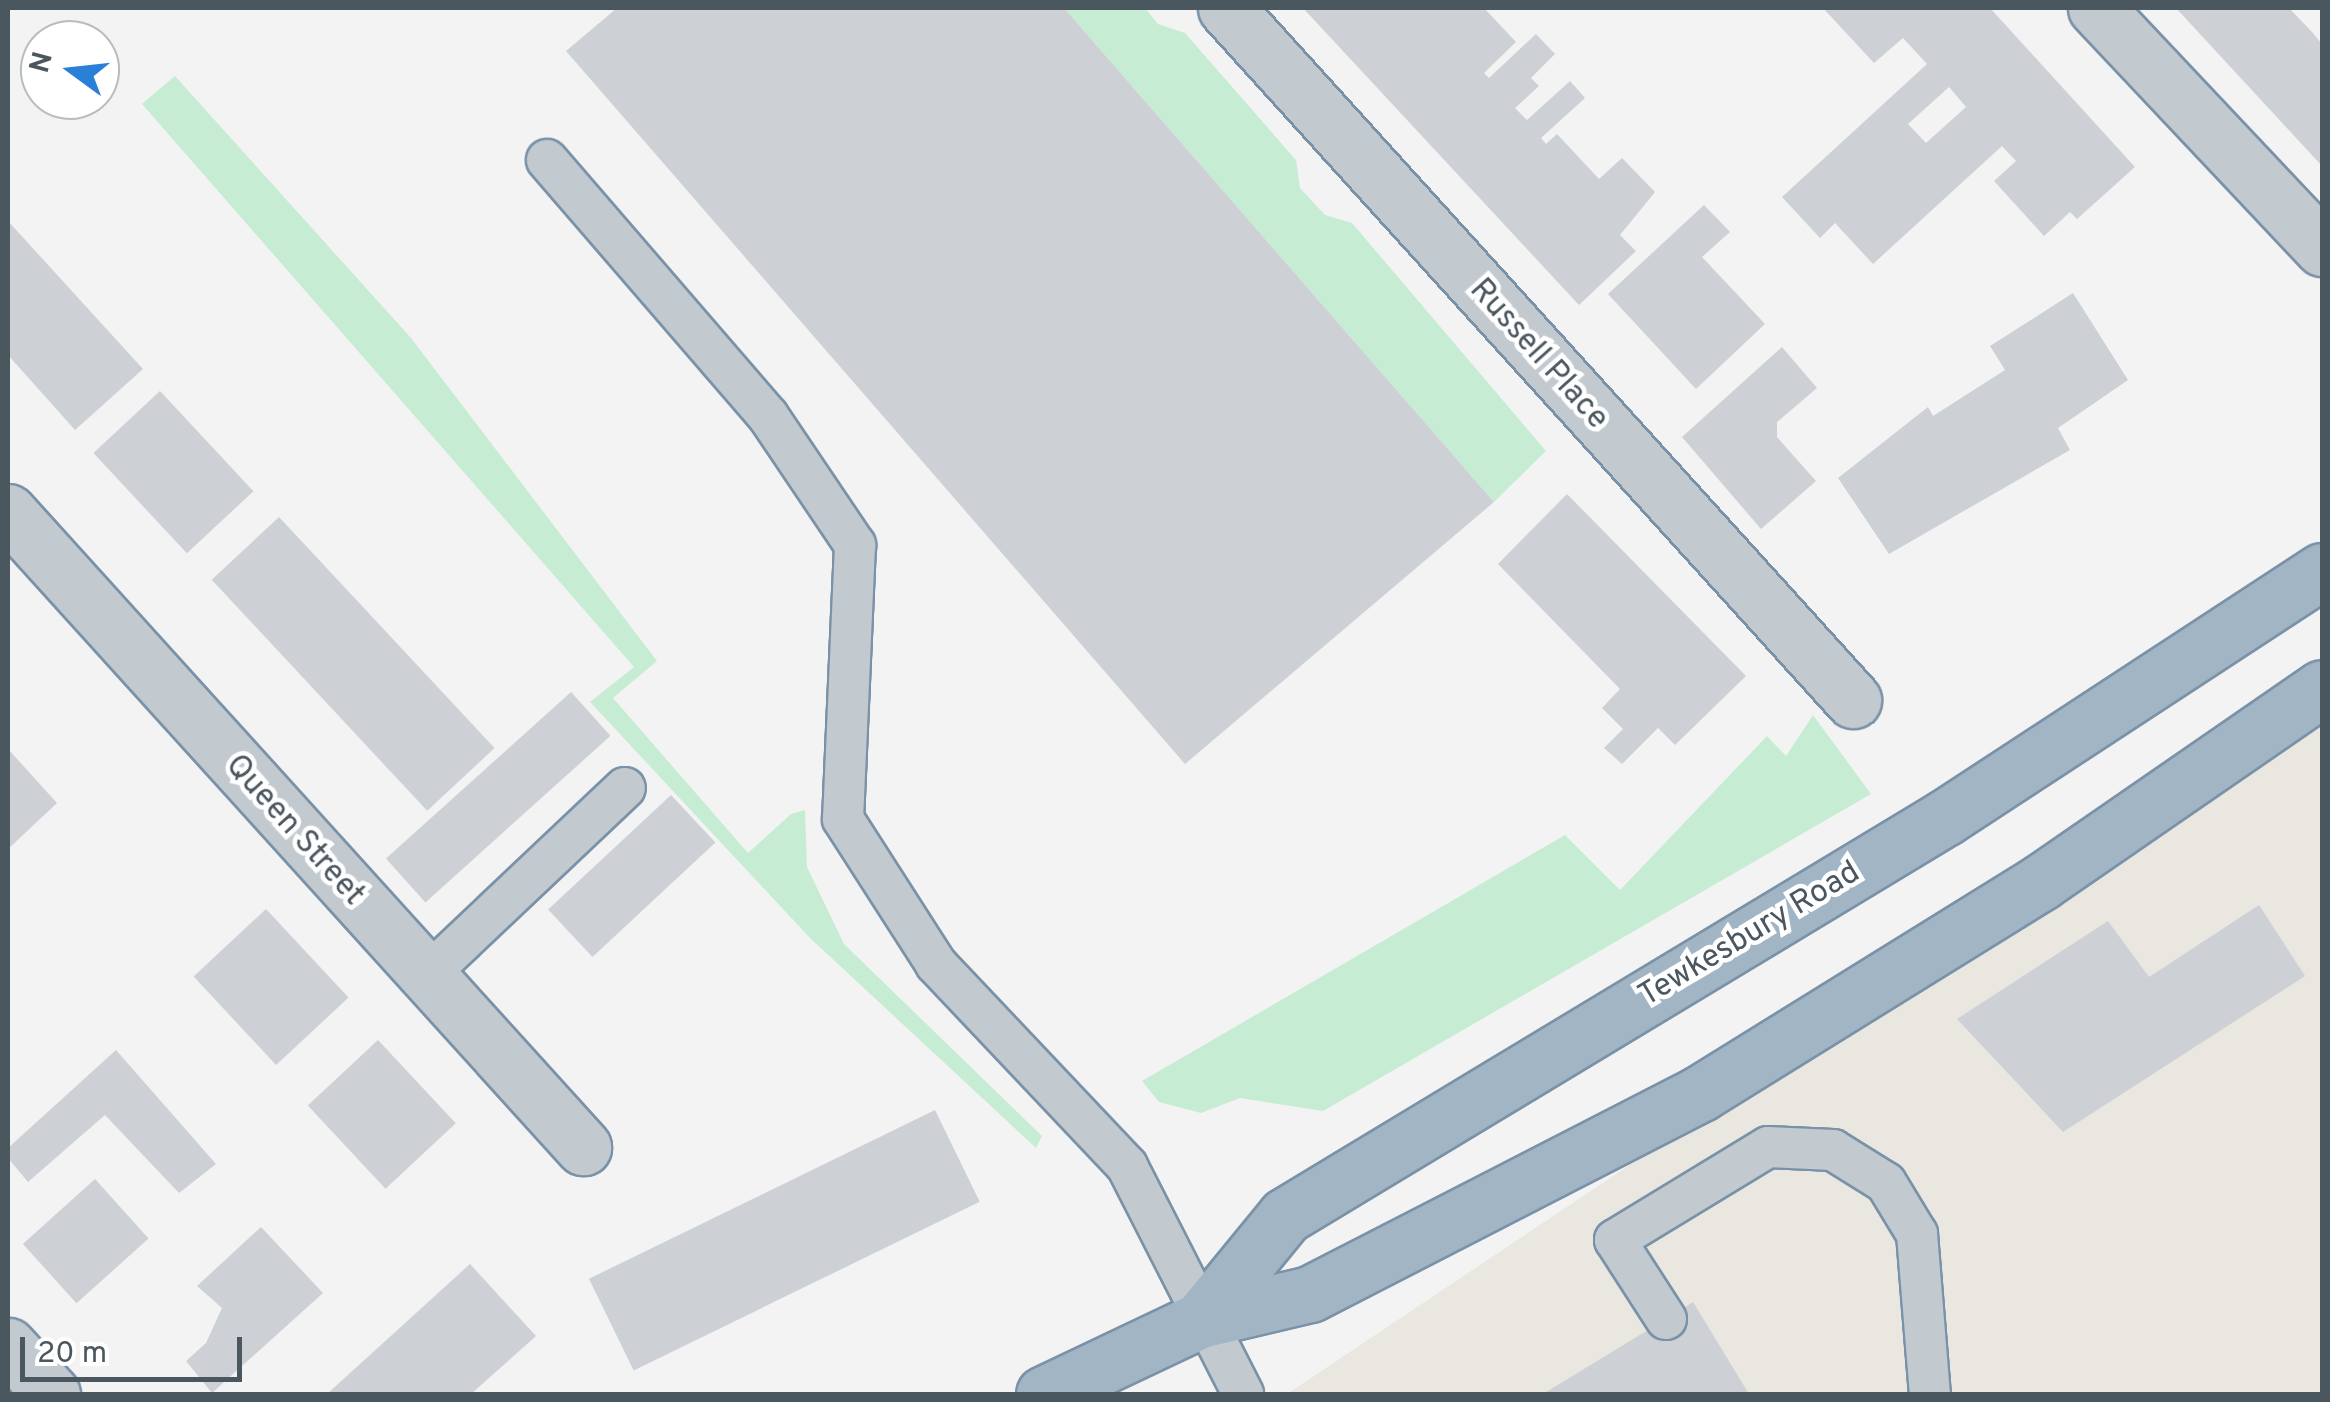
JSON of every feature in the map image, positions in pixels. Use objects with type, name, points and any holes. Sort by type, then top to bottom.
[{"type":"highway","name":"Tewkesbury Road","points":[[1200,1320],[1285,1216],[1946,817],[2322,571]]},
{"type":"highway","name":"Tewkesbury Road","points":[[1044,1394],[1200,1320],[1310,1294],[1701,1092],[2041,882],[2322,688]]},
{"type":"street","name":"Russell Place","points":[[1226,8],[1853,700]]},
{"type":"street","points":[[2096,8],[2322,248]]},
{"type":"street","name":"Queen Street","points":[[8,512],[583,1147]]},
{"type":"street","points":[[8,1346],[52,1394]]},
{"type":"lane","points":[[547,160],[768,416],[855,545],[843,819],[936,964],[1127,1166],[1200,1320],[1243,1394]]},
{"type":"lane","points":[[426,977],[626,788]]},
{"type":"lane","points":[[1666,1318],[1615,1240],[1768,1147],[1834,1150],[1886,1183],[1917,1234],[1930,1394]]},
{"type":"shaded area","points":[[2322,702],[2322,1394],[1287,1394]]},
{"type":"green space","points":[[1064,8],[1145,8],[1158,24],[1185,33],[1296,160],[1300,188],[1325,215],[1352,223],[1546,451],[1494,502]]},
{"type":"green space","points":[[175,76],[411,338],[657,661],[613,698],[748,853],[791,814],[805,810],[807,867],[844,944],[1042,1136],[1036,1148],[810,938],[590,702],[634,667],[142,104]]},
{"type":"green space","points":[[1813,715],[1871,794],[1323,1111],[1240,1098],[1201,1113],[1159,1102],[1142,1081],[1565,835],[1620,890],[1767,736],[1786,756]]},
{"type":"building","points":[[617,8],[1064,8],[1494,502],[1185,764],[566,51]]},
{"type":"building","points":[[1303,8],[1484,8],[1516,42],[1484,73],[1489,78],[1536,34],[1555,54],[1531,78],[1539,86],[1515,108],[1527,120],[1570,81],[1585,98],[1541,138],[1546,144],[1557,134],[1599,179],[1622,158],[1655,192],[1620,235],[1636,251],[1579,305]]},
{"type":"building","points":[[1823,8],[1990,8],[2135,167],[2077,219],[2070,212],[2044,236],[1994,181],[2016,161],[2002,146],[1873,264],[1835,223],[1820,238],[1782,197],[1927,64],[1903,38],[1874,63]],"holes":[[[1949,87],[1966,107],[1926,143],[1908,124]]]},
{"type":"building","points":[[2176,8],[2289,8],[2312,32],[2322,44],[2322,166]]},
{"type":"building","points":[[1704,205],[1730,232],[1702,257],[1765,324],[1696,389],[1608,294]]},
{"type":"building","points":[[8,221],[143,369],[75,430],[8,355]]},
{"type":"building","points":[[2073,293],[2128,380],[2058,428],[2070,450],[1889,554],[1838,478],[1928,407],[1933,416],[2005,370],[1990,346]]},
{"type":"building","points":[[1782,347],[1817,388],[1777,422],[1777,437],[1816,481],[1761,529],[1682,437]]},
{"type":"building","points":[[160,391],[253,491],[187,553],[93,453]]},
{"type":"building","points":[[1567,494],[1746,676],[1675,745],[1658,728],[1622,764],[1604,748],[1623,729],[1602,708],[1620,689],[1498,564]]},
{"type":"building","points":[[279,517],[495,748],[427,811],[212,580]]},
{"type":"building","points":[[571,692],[610,736],[425,902],[386,859]]},
{"type":"building","points":[[8,749],[57,803],[8,849]]},
{"type":"building","points":[[671,795],[715,843],[592,957],[548,910]]},
{"type":"building","points":[[2259,905],[2305,976],[2063,1132],[1957,1019],[2108,921],[2149,977]]},
{"type":"building","points":[[266,909],[349,997],[276,1065],[194,977]]},
{"type":"building","points":[[378,1040],[456,1123],[386,1189],[308,1105]]},
{"type":"building","points":[[116,1050],[216,1164],[179,1193],[105,1115],[28,1182],[8,1158],[8,1148]]},
{"type":"building","points":[[935,1110],[980,1202],[634,1370],[589,1279]]},
{"type":"building","points":[[95,1179],[149,1238],[76,1303],[23,1244]]},
{"type":"building","points":[[261,1227],[323,1293],[212,1393],[186,1361],[206,1343],[222,1308],[197,1286]]},
{"type":"building","points":[[470,1264],[536,1336],[471,1394],[327,1394]]},
{"type":"building","points":[[1693,1302],[1749,1394],[1543,1394],[1666,1319]]}]
